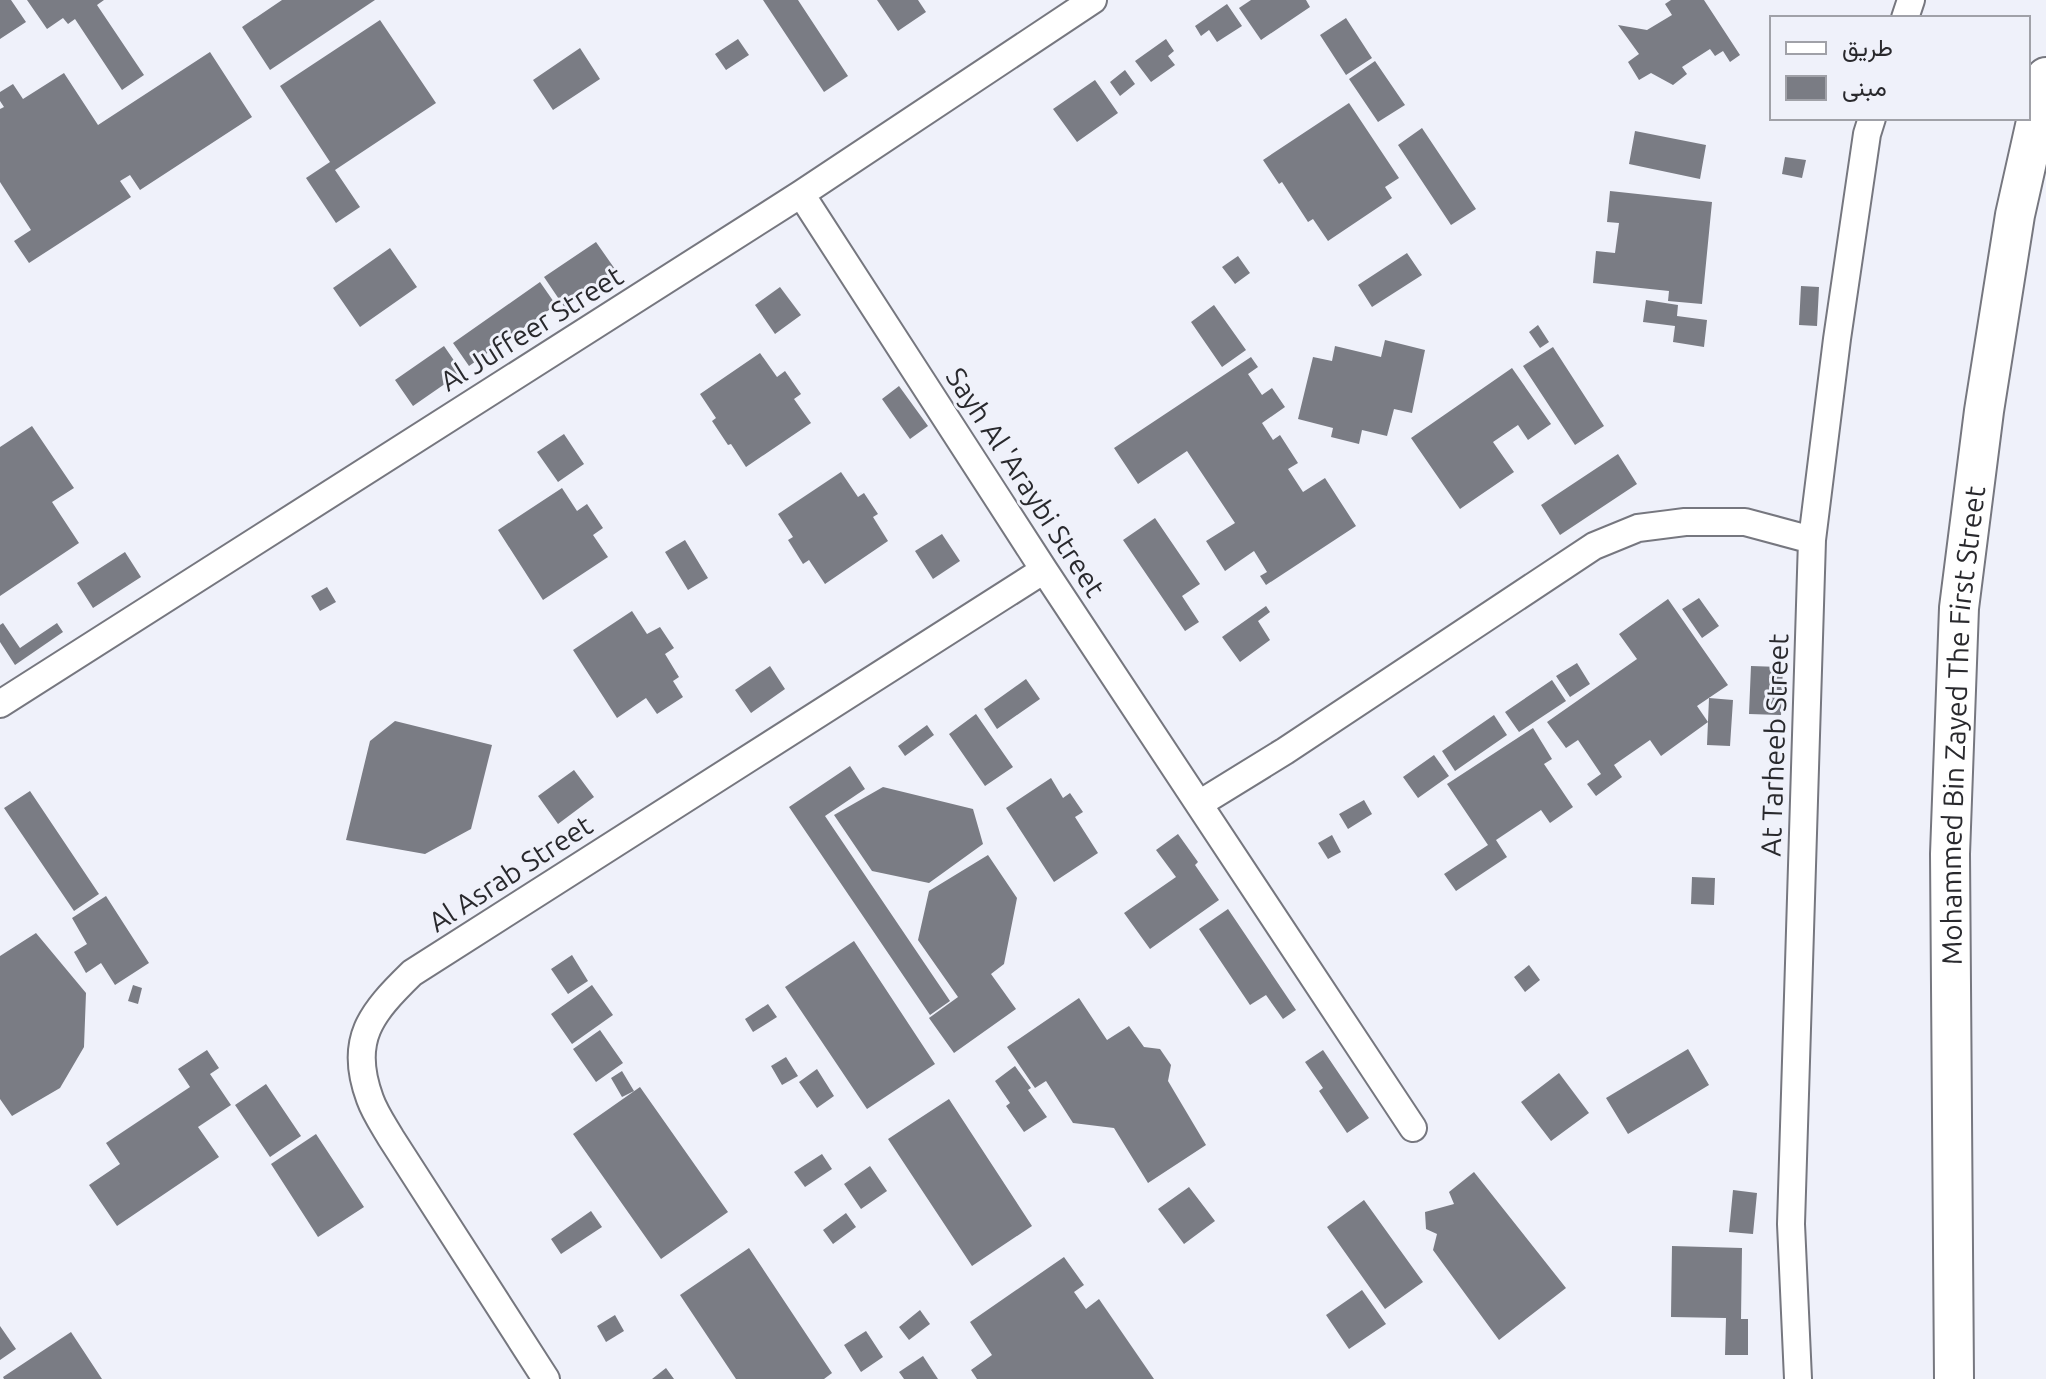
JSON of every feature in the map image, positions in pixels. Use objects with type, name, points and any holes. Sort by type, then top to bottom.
[{"type":"main road","name":"Mohammed Bin Zayed The First Street","points":[[1954,1379],[1950,854],[1959,608],[1984,411],[2015,215],[2046,77]]},
{"type":"street","name":"Al Juffeer Street","points":[[0,704],[801,194],[1093,0]]},
{"type":"street","name":"At Tarheeb Street","points":[[1798,1379],[1791,1224],[1812,540],[1837,339],[1871,120]]},
{"type":"street","name":"Sayh Al 'Araybi Street","points":[[801,194],[1044,570],[1413,1128]]},
{"type":"street","points":[[1199,804],[1285,751],[1594,546],[1638,528],[1685,522],[1745,522],[1812,540]]},
{"type":"street","name":"Al Asrab Street","points":[[546,1379],[391,1138],[370,1100],[362,1068],[362,1041],[374,1015],[412,973],[1044,570]]},
{"type":"building","points":[[0,0],[11,0],[26,22],[0,39]]},
{"type":"building","points":[[27,0],[104,0],[97,5],[144,75],[122,90],[75,19],[68,24],[63,18],[47,29]]},
{"type":"building","points":[[282,0],[375,0],[270,70],[242,27]]},
{"type":"building","points":[[763,0],[798,0],[848,76],[824,92]]},
{"type":"building","points":[[877,0],[918,0],[926,12],[898,31]]},
{"type":"building","points":[[1251,0],[1306,0],[1310,7],[1261,40],[1239,8]]},
{"type":"building","points":[[1671,0],[1704,0],[1740,55],[1730,62],[1723,51],[1715,56],[1710,49],[1682,67],[1687,74],[1673,85],[1651,73],[1639,80],[1628,62],[1639,54],[1618,25],[1647,30],[1672,15],[1665,4]]},
{"type":"building","points":[[1227,4],[1242,26],[1217,42],[1209,30],[1201,36],[1195,26]]},
{"type":"building","points":[[1346,18],[1372,58],[1346,75],[1320,35]]},
{"type":"building","points":[[380,20],[436,103],[335,170],[360,207],[336,223],[306,178],[330,162],[280,86]]},
{"type":"building","points":[[738,39],[749,55],[726,70],[715,54]]},
{"type":"building","points":[[1166,39],[1174,51],[1168,56],[1175,65],[1151,82],[1135,61]]},
{"type":"building","points":[[580,48],[600,79],[553,110],[533,80]]},
{"type":"building","points":[[210,52],[252,117],[140,190],[130,175],[120,181],[131,197],[29,263],[14,241],[31,230],[0,182],[0,109],[4,107],[0,92],[13,84],[23,99],[64,73],[98,125]]},
{"type":"building","points":[[1375,61],[1405,105],[1378,122],[1349,79]]},
{"type":"building","points":[[1125,70],[1135,84],[1120,96],[1110,82]]},
{"type":"building","points":[[1095,80],[1118,113],[1077,142],[1053,109]]},
{"type":"building","points":[[1349,103],[1399,178],[1385,187],[1392,198],[1328,241],[1313,219],[1308,222],[1282,182],[1279,184],[1263,160]]},
{"type":"building","points":[[1422,128],[1476,209],[1451,225],[1398,145]]},
{"type":"building","points":[[1635,131],[1706,145],[1700,179],[1629,164]]},
{"type":"building","points":[[1785,157],[1806,160],[1802,178],[1782,174]]},
{"type":"building","points":[[1610,191],[1712,202],[1702,304],[1668,301],[1669,291],[1593,283],[1596,251],[1615,253],[1619,223],[1607,222]]},
{"type":"building","points":[[596,242],[617,272],[565,308],[544,277]]},
{"type":"building","points":[[390,248],[417,287],[360,327],[333,288]]},
{"type":"building","points":[[1407,253],[1422,275],[1372,307],[1358,285]]},
{"type":"building","points":[[1238,256],[1250,273],[1235,284],[1222,267]]},
{"type":"building","points":[[540,282],[556,305],[469,366],[453,343]]},
{"type":"building","points":[[1801,286],[1819,287],[1817,326],[1799,325]]},
{"type":"building","points":[[780,287],[801,315],[775,334],[755,305]]},
{"type":"building","points":[[1646,300],[1678,305],[1677,316],[1707,320],[1704,347],[1673,342],[1675,326],[1643,322]]},
{"type":"building","points":[[1214,305],[1246,350],[1222,367],[1191,322]]},
{"type":"building","points":[[1538,325],[1549,342],[1540,348],[1529,332]]},
{"type":"building","points":[[1385,340],[1425,350],[1412,413],[1394,409],[1387,436],[1362,430],[1359,444],[1331,437],[1333,428],[1298,419],[1313,357],[1332,361],[1335,346],[1381,357]]},
{"type":"building","points":[[444,346],[462,372],[413,406],[395,380]]},
{"type":"building","points":[[1553,347],[1604,426],[1575,445],[1523,366]]},
{"type":"building","points":[[760,353],[777,377],[785,371],[801,394],[794,399],[811,423],[746,467],[712,421],[716,418],[700,394]]},
{"type":"building","points":[[1251,357],[1258,367],[1248,374],[1262,395],[1272,388],[1285,407],[1262,423],[1273,440],[1280,435],[1298,463],[1288,469],[1303,492],[1325,478],[1356,526],[1266,585],[1260,576],[1267,572],[1254,551],[1225,571],[1206,541],[1235,523],[1187,451],[1138,484],[1114,448]]},
{"type":"building","points":[[1512,368],[1551,424],[1528,440],[1518,425],[1493,442],[1514,472],[1460,509],[1411,438]]},
{"type":"building","points":[[899,386],[928,426],[910,439],[882,399]]},
{"type":"building","points":[[32,426],[74,488],[52,502],[79,543],[0,596],[0,447]]},
{"type":"building","points":[[564,434],[584,464],[558,482],[537,452]]},
{"type":"building","points":[[1618,454],[1637,484],[1560,535],[1541,505]]},
{"type":"building","points":[[841,472],[858,497],[864,493],[878,514],[873,517],[888,541],[825,584],[809,560],[803,564],[788,540],[793,537],[778,514]]},
{"type":"building","points":[[562,488],[577,511],[587,504],[603,528],[593,535],[608,557],[543,600],[498,530]]},
{"type":"building","points":[[1155,518],[1200,584],[1182,596],[1199,622],[1185,631],[1123,540]]},
{"type":"building","points":[[942,534],[960,561],[933,579],[915,551]]},
{"type":"building","points":[[685,540],[708,578],[688,590],[665,552]]},
{"type":"building","points":[[125,552],[141,577],[93,608],[77,583]]},
{"type":"building","points":[[327,587],[336,602],[320,611],[311,596]]},
{"type":"building","points":[[1699,598],[1719,626],[1702,638],[1682,609]]},
{"type":"building","points":[[1668,599],[1728,685],[1697,706],[1708,722],[1661,756],[1650,740],[1614,765],[1622,777],[1596,796],[1587,784],[1601,774],[1578,740],[1566,748],[1547,722],[1637,659],[1619,634]]},
{"type":"building","points":[[1266,606],[1270,612],[1258,621],[1270,640],[1240,662],[1222,637]]},
{"type":"building","points":[[632,611],[647,634],[660,627],[674,648],[665,654],[679,677],[673,681],[683,697],[657,714],[646,698],[617,718],[573,650]]},
{"type":"building","points":[[3,623],[20,648],[57,623],[63,632],[15,665],[0,642],[0,625]]},
{"type":"building","points":[[1577,663],[1590,684],[1570,697],[1556,676]]},
{"type":"building","points":[[770,666],[785,689],[751,713],[735,690]]},
{"type":"building","points":[[1751,666],[1783,667],[1781,715],[1749,714]]},
{"type":"building","points":[[1026,679],[1040,699],[997,729],[984,709]]},
{"type":"building","points":[[1552,680],[1566,701],[1519,732],[1505,712]]},
{"type":"building","points":[[1709,698],[1733,700],[1730,746],[1707,745]]},
{"type":"building","points":[[976,714],[1013,767],[985,786],[949,734]]},
{"type":"building","points":[[1494,715],[1507,735],[1455,771],[1442,751]]},
{"type":"building","points":[[395,721],[492,745],[471,829],[425,854],[346,840],[370,741]]},
{"type":"building","points":[[927,725],[934,735],[905,756],[898,746]]},
{"type":"building","points":[[1533,728],[1552,759],[1544,764],[1573,807],[1550,823],[1541,810],[1496,840],[1507,857],[1456,891],[1444,874],[1488,845],[1447,784]]},
{"type":"building","points":[[1434,755],[1449,776],[1418,798],[1403,777]]},
{"type":"building","points":[[850,766],[865,789],[825,816],[950,1001],[930,1015],[789,807]]},
{"type":"building","points":[[574,770],[594,797],[558,824],[538,796]]},
{"type":"building","points":[[1051,778],[1063,798],[1070,793],[1083,812],[1075,817],[1098,853],[1054,882],[1006,808]]},
{"type":"building","points":[[883,787],[973,809],[983,844],[929,883],[872,871],[834,815]]},
{"type":"building","points":[[30,791],[99,894],[74,911],[4,808]]},
{"type":"building","points":[[1364,800],[1372,814],[1348,829],[1339,814]]},
{"type":"building","points":[[1178,834],[1219,900],[1150,949],[1124,913],[1176,877],[1156,850]]},
{"type":"building","points":[[1332,835],[1341,852],[1328,859],[1318,843]]},
{"type":"building","points":[[988,855],[1017,898],[1004,964],[991,974],[1016,1009],[954,1053],[929,1018],[958,997],[918,940],[929,891]]},
{"type":"building","points":[[1692,877],[1715,878],[1714,905],[1691,904]]},
{"type":"building","points":[[106,896],[149,963],[115,985],[101,963],[86,973],[74,952],[87,944],[72,918]]},
{"type":"building","points":[[1228,909],[1296,1010],[1283,1019],[1266,995],[1250,1005],[1199,929]]},
{"type":"building","points":[[36,933],[86,993],[84,1047],[60,1088],[12,1116],[0,1099],[0,956]]},
{"type":"building","points":[[854,941],[935,1064],[867,1109],[785,987]]},
{"type":"building","points":[[572,955],[588,981],[568,994],[551,969]]},
{"type":"building","points":[[1529,965],[1540,980],[1525,992],[1514,977]]},
{"type":"building","points":[[133,985],[142,988],[138,1004],[128,1001]]},
{"type":"building","points":[[592,985],[613,1015],[572,1044],[551,1014]]},
{"type":"building","points":[[1079,998],[1107,1040],[1129,1026],[1144,1047],[1160,1049],[1171,1065],[1168,1081],[1206,1145],[1148,1183],[1114,1128],[1073,1123],[1046,1081],[1035,1088],[1007,1047]]},
{"type":"building","points":[[768,1004],[777,1017],[753,1032],[745,1019]]},
{"type":"building","points":[[600,1030],[623,1063],[596,1082],[573,1049]]},
{"type":"building","points":[[1688,1049],[1709,1085],[1628,1134],[1606,1098]]},
{"type":"building","points":[[207,1050],[219,1068],[210,1074],[231,1105],[198,1127],[219,1157],[117,1226],[89,1185],[120,1164],[106,1143],[190,1087],[178,1069]]},
{"type":"building","points":[[1323,1050],[1369,1118],[1347,1133],[1319,1091],[1323,1088],[1305,1062]]},
{"type":"building","points":[[786,1057],[798,1076],[782,1085],[771,1066]]},
{"type":"building","points":[[1015,1066],[1047,1117],[1024,1132],[1006,1106],[1010,1103],[995,1081]]},
{"type":"building","points":[[817,1069],[834,1096],[817,1108],[799,1082]]},
{"type":"building","points":[[622,1071],[634,1091],[622,1097],[611,1078]]},
{"type":"building","points":[[1559,1073],[1589,1113],[1551,1141],[1521,1102]]},
{"type":"building","points":[[266,1084],[301,1136],[270,1157],[235,1105]]},
{"type":"building","points":[[640,1087],[728,1212],[661,1259],[573,1134]]},
{"type":"building","points":[[949,1099],[1032,1226],[972,1266],[888,1139]]},
{"type":"building","points":[[316,1134],[364,1207],[318,1237],[271,1164]]},
{"type":"building","points":[[822,1154],[832,1169],[805,1187],[794,1172]]},
{"type":"building","points":[[870,1166],[887,1191],[861,1209],[844,1184]]},
{"type":"building","points":[[1474,1172],[1566,1288],[1499,1340],[1433,1250],[1437,1234],[1426,1229],[1425,1212],[1454,1204],[1449,1192]]},
{"type":"building","points":[[1189,1187],[1215,1221],[1184,1244],[1158,1209]]},
{"type":"building","points":[[1733,1190],[1757,1193],[1753,1234],[1729,1232]]},
{"type":"building","points":[[1364,1200],[1423,1282],[1385,1309],[1327,1227]]},
{"type":"building","points":[[591,1211],[602,1227],[561,1254],[551,1239]]},
{"type":"building","points":[[846,1213],[856,1227],[833,1244],[823,1230]]},
{"type":"building","points":[[1672,1246],[1742,1248],[1741,1319],[1748,1319],[1748,1355],[1725,1355],[1726,1318],[1671,1317]]},
{"type":"building","points":[[749,1248],[832,1373],[824,1379],[736,1379],[680,1295]]},
{"type":"building","points":[[1064,1257],[1084,1285],[1074,1292],[1086,1309],[1099,1299],[1154,1379],[977,1379],[971,1370],[992,1355],[970,1322]]},
{"type":"building","points":[[1362,1290],[1386,1324],[1349,1349],[1326,1315]]},
{"type":"building","points":[[920,1310],[930,1324],[909,1340],[899,1327]]},
{"type":"building","points":[[615,1315],[624,1331],[606,1342],[597,1326]]},
{"type":"building","points":[[0,1326],[16,1349],[0,1360]]},
{"type":"building","points":[[866,1331],[883,1357],[861,1372],[844,1345]]},
{"type":"building","points":[[71,1332],[102,1379],[4,1379],[3,1377]]},
{"type":"building","points":[[923,1356],[938,1379],[904,1379],[899,1372]]},
{"type":"building","points":[[666,1368],[674,1379],[652,1379]]}]
